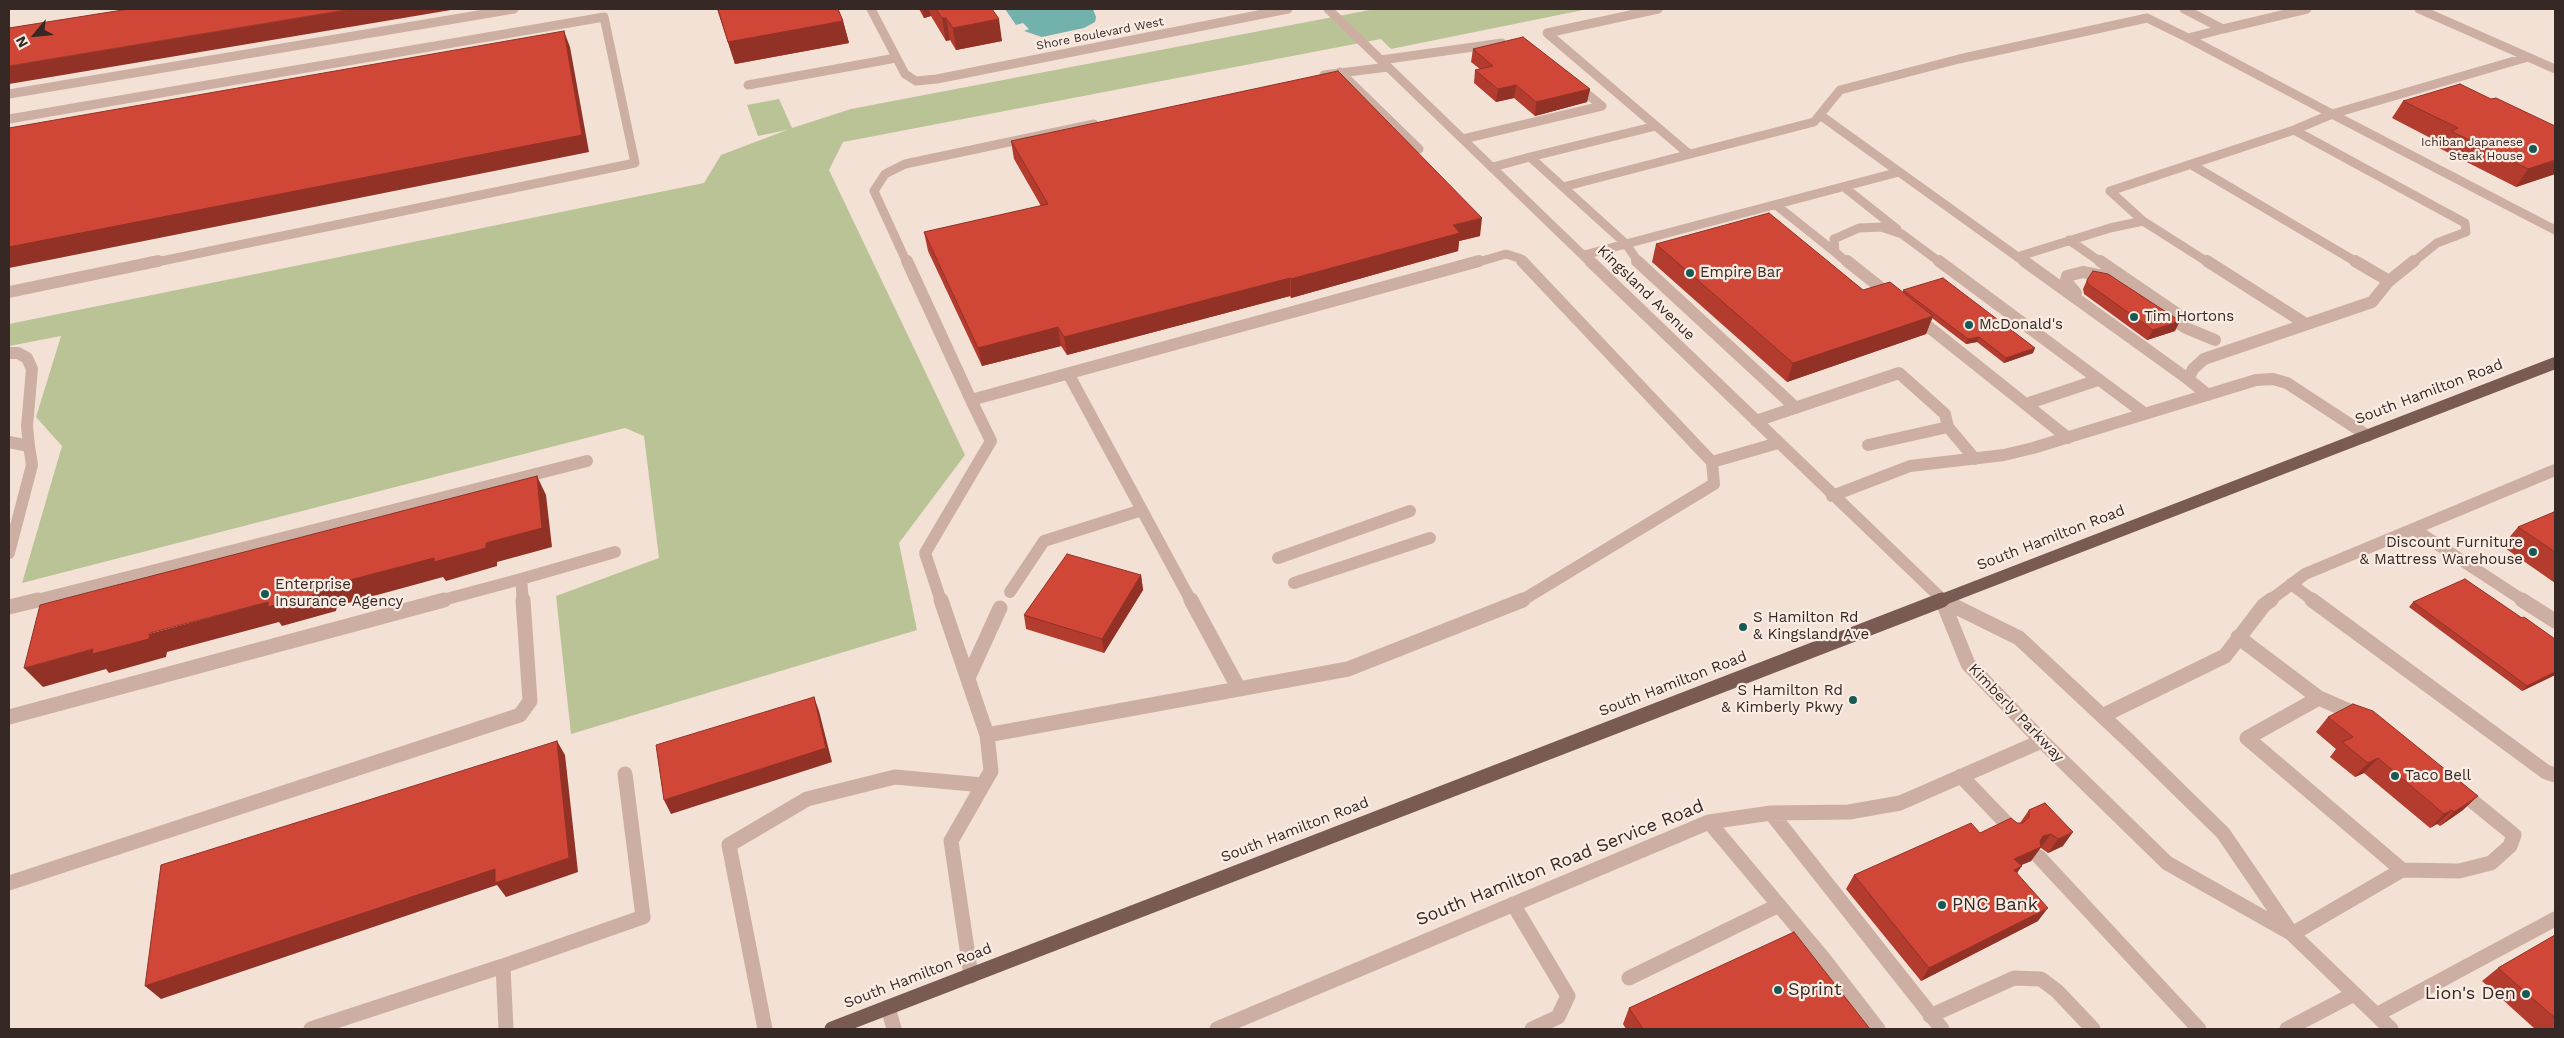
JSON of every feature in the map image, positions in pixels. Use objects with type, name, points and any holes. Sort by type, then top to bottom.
[{"type":"main road","name":"South Hamilton Road","points":[[832,1029],[2555,363]]},
{"type":"street","points":[[9,94],[514,9]]},
{"type":"street","points":[[748,85],[896,58],[871,9]]},
{"type":"street","points":[[1234,9],[1243,18]]},
{"type":"street","name":"Shore Boulevard West","points":[[896,58],[905,74],[916,81],[937,79],[1288,9]]},
{"type":"street","name":"Kingsland Avenue","points":[[1328,9],[1942,600]]},
{"type":"street","points":[[1658,9],[1547,33],[1689,154]]},
{"type":"street","points":[[2184,9],[2223,29]]},
{"type":"street","points":[[2188,38],[2307,9]]},
{"type":"street","points":[[2419,9],[2555,69]]},
{"type":"street","points":[[9,119],[604,17],[635,163],[9,292]]},
{"type":"street","points":[[1563,187],[1814,122],[1840,90],[1959,59],[2147,18],[2555,230]]},
{"type":"street","points":[[1315,76],[1384,63],[1514,43]]},
{"type":"street","points":[[2306,324],[2143,221],[2110,190],[2192,165],[2294,130],[2332,114],[2528,57]]},
{"type":"street","points":[[1340,72],[1419,150]]},
{"type":"street","points":[[1464,139],[1602,106],[1566,78]]},
{"type":"street","points":[[2440,82],[2456,90]]},
{"type":"street","points":[[1820,115],[2208,395]]},
{"type":"street","points":[[971,976],[951,840],[991,770],[988,735],[925,553],[992,442],[874,191],[885,174],[905,164],[1100,122]]},
{"type":"street","points":[[1492,167],[1656,126]]},
{"type":"street","points":[[2188,379],[2193,368],[2204,359],[2372,302],[2389,281],[2437,243],[2466,232],[2466,223],[2294,130]]},
{"type":"street","points":[[1530,157],[1626,244],[1636,260],[1796,408]]},
{"type":"street","points":[[2192,165],[2389,281]]},
{"type":"street","points":[[1584,255],[1899,172]]},
{"type":"street","points":[[1844,187],[1902,234],[2144,413]]},
{"type":"street","points":[[1776,205],[2068,438]]},
{"type":"street","points":[[2017,256],[2143,221]]},
{"type":"street","points":[[1836,252],[1834,239],[1859,228],[1881,227],[1902,234]]},
{"type":"street","points":[[2069,240],[2230,350]]},
{"type":"street","points":[[971,400],[1069,375],[1506,254],[1519,258],[1712,462],[1714,484],[1519,602],[1348,668],[988,735]]},
{"type":"street","points":[[2157,357],[2154,349],[2075,292],[2066,281],[2067,276],[2083,272],[2106,276],[2186,328],[2215,340]]},
{"type":"street","points":[[9,353],[18,353],[27,358],[32,369],[27,426],[32,465],[9,553]]},
{"type":"street","points":[[1756,421],[1899,374],[1945,414],[1948,426],[1975,458]]},
{"type":"street","points":[[1069,375],[1239,689]]},
{"type":"street","points":[[1832,496],[1910,466],[2004,455],[2068,438],[2256,380],[2273,379],[2300,390],[2368,436]]},
{"type":"street","points":[[2026,404],[2098,380]]},
{"type":"street","points":[[1868,446],[1948,426]]},
{"type":"street","points":[[9,442],[18,442],[29,446]]},
{"type":"street","points":[[1712,462],[1778,443]]},
{"type":"street","points":[[9,606],[587,461]]},
{"type":"street","points":[[2102,716],[2224,656],[2264,605],[2305,574],[2555,470]]},
{"type":"street","points":[[1010,592],[1044,542],[1142,510]]},
{"type":"street","points":[[1278,558],[1410,511]]},
{"type":"street","points":[[2414,529],[2555,621]]},
{"type":"street","points":[[1294,583],[1430,538]]},
{"type":"street","points":[[9,717],[615,552]]},
{"type":"street","points":[[9,883],[520,716],[530,701],[521,579]]},
{"type":"street","points":[[2291,584],[2546,772],[2555,775]]},
{"type":"street","name":"Kimberly Parkway","points":[[1942,600],[2019,638],[2102,716],[2223,833],[2292,934],[2391,1029]]},
{"type":"street","name":"Kimberly Parkway","points":[[1942,600],[1968,664],[2042,741],[2166,863],[2292,934]]},
{"type":"street","points":[[968,678],[1000,608]]},
{"type":"street","points":[[2238,637],[2318,698],[2367,719]]},
{"type":"street","points":[[2318,698],[2308,706],[2247,738],[2402,870]]},
{"type":"street","name":"South Hamilton Road Service Road","points":[[1217,1029],[1709,822],[1771,813],[1850,812],[1900,803],[2042,741]]},
{"type":"street","points":[[311,1029],[644,917],[625,774]]},
{"type":"street","points":[[1961,776],[2010,828]]},
{"type":"street","points":[[765,1029],[729,845],[807,799],[895,777],[983,785]]},
{"type":"street","points":[[2292,934],[2402,870],[2460,871],[2491,863],[2510,846],[2514,835],[2452,784]]},
{"type":"street","points":[[1771,813],[1942,1029]]},
{"type":"street","points":[[1709,822],[1779,905],[1878,1029]]},
{"type":"street","points":[[2039,858],[2199,1029]]},
{"type":"street","points":[[1513,904],[1568,996],[1558,1017],[1532,1029]]},
{"type":"street","points":[[1629,978],[1779,905]]},
{"type":"street","points":[[2376,1015],[2555,919]]},
{"type":"street","points":[[503,966],[506,1029]]},
{"type":"street","points":[[1930,1016],[2014,978],[2040,979],[2057,991],[2093,1029]]},
{"type":"street","points":[[2287,1029],[2354,994]]},
{"type":"street","points":[[888,1007],[894,1029]]},
{"type":"green space","points":[[1375,9],[1588,9],[1391,49],[1381,39],[843,142],[829,170],[965,455],[899,543],[917,630],[571,734],[556,596],[659,558],[644,436],[625,428],[22,583],[62,446],[36,417],[61,336],[9,346],[9,324],[704,183],[721,155],[787,130],[758,136],[747,105],[779,99],[792,128],[851,109]]},
{"type":"water","points":[[1005,9],[1093,9],[1096,17],[1095,22],[1084,28],[1042,37],[1024,31],[1029,29],[1023,23],[1016,25]]},
{"type":"building","points":[[129,9],[352,9],[9,66],[9,28]]},
{"type":"building","points":[[718,9],[838,9],[843,21],[728,42]]},
{"type":"building","points":[[936,9],[992,9],[999,19],[953,28],[946,18],[942,18]]},
{"type":"building","points":[[564,31],[582,135],[9,247],[9,128]]},
{"type":"building","points":[[1523,37],[1590,89],[1536,102],[1516,85],[1498,89],[1475,70],[1493,66],[1473,49]]},
{"type":"building","points":[[1338,71],[1482,218],[1453,225],[1460,233],[1291,279],[1064,337],[1058,327],[978,348],[924,232],[1048,204],[1011,141]]},
{"type":"building","points":[[2460,84],[2491,99],[2496,98],[2555,126],[2555,160],[2528,169],[2451,131],[2458,128],[2403,101]]},
{"type":"building","points":[[1769,213],[1863,290],[1890,282],[1933,316],[1793,363],[1656,244]]},
{"type":"building","points":[[2093,271],[2108,274],[2180,321],[2153,330],[2088,284],[2087,280]]},
{"type":"building","name":"McDonald's","points":[[1943,278],[2035,348],[2006,358],[1979,337],[1968,339],[1903,290]]},
{"type":"building","points":[[537,476],[542,528],[486,543],[486,548],[434,562],[434,558],[323,587],[323,592],[268,607],[268,602],[150,633],[149,639],[92,654],[93,649],[24,668],[40,605]]},
{"type":"building","points":[[2555,513],[2555,552],[2518,527]]},
{"type":"building","points":[[1067,554],[1141,575],[1102,639],[1024,615]]},
{"type":"building","points":[[2465,579],[2555,639],[2555,672],[2527,686],[2413,602]]},
{"type":"building","points":[[814,697],[826,748],[664,800],[656,745]]},
{"type":"building","points":[[2353,704],[2373,711],[2478,796],[2454,812],[2452,810],[2444,814],[2378,758],[2368,763],[2342,742],[2353,737],[2328,717]]},
{"type":"building","points":[[557,741],[569,858],[495,883],[495,869],[145,986],[161,865]]},
{"type":"building","name":"PNC Bank","points":[[2045,803],[2073,832],[2058,839],[2051,834],[2043,836],[2040,841],[2041,847],[2014,859],[2022,866],[2014,870],[2048,908],[1929,968],[1854,875],[1971,823],[1980,833],[2011,818],[2017,823],[2023,823],[2029,817],[2029,810]]},
{"type":"building","points":[[1794,932],[1870,1029],[1643,1029],[1629,1008]]},
{"type":"building","points":[[2555,935],[2555,1018],[2498,968]]},
{"type":"place","name":"Ichiban Japanese Steak House","points":[[2533,149]]},
{"type":"place","name":"Empire Bar","points":[[1690,273]]},
{"type":"place","name":"Tim Hortons","points":[[2134,317]]},
{"type":"place","name":"McDonald's","points":[[1969,325]]},
{"type":"place","name":"Discount Furniture & Mattress Warehouse","points":[[2533,552]]},
{"type":"place","name":"Enterprise Insurance Agency","points":[[265,594]]},
{"type":"place","name":"S Hamilton Rd & Kingsland Ave","points":[[1743,627]]},
{"type":"place","name":"S Hamilton Rd & Kimberly Pkwy","points":[[1853,700]]},
{"type":"place","name":"Taco Bell","points":[[2395,776]]},
{"type":"place","name":"PNC Bank","points":[[1942,905]]},
{"type":"place","name":"Sprint","points":[[1778,990]]},
{"type":"place","name":"Lion's Den","points":[[2526,994]]}]
